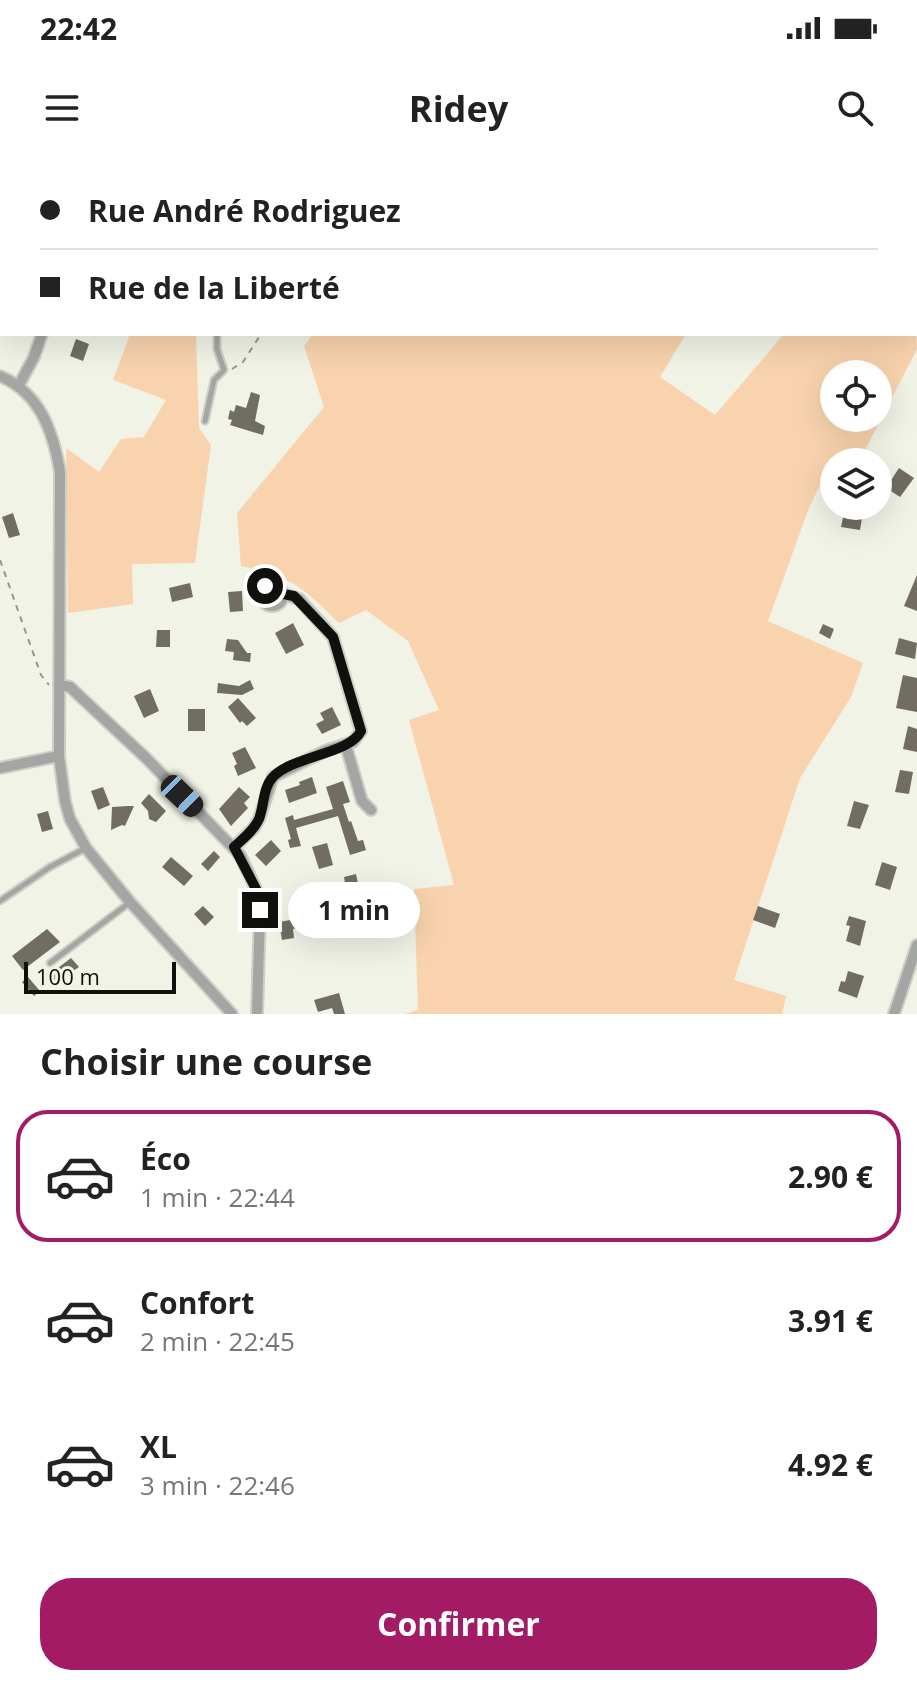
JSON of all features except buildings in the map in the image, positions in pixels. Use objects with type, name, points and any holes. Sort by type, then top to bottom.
[{"type":"street","points":[[19,385],[41,336]]},
{"type":"street","points":[[0,376],[19,385],[34,402],[50,428],[60,472],[59,756],[70,819],[86,848],[130,902],[232,1014]]},
{"type":"street","points":[[234,847],[254,828],[273,777],[325,751],[346,746],[358,737],[361,725],[333,637],[294,596],[283,594]]},
{"type":"street","points":[[59,685],[70,687],[110,723],[234,847],[256,889],[260,910],[257,1014]]},
{"type":"street","points":[[346,746],[362,801],[371,810]]},
{"type":"street","points":[[0,768],[59,756]]},
{"type":"street","points":[[894,1014],[917,945]]},
{"type":"lane","points":[[205,421],[214,380],[224,370],[217,349],[217,336]]},
{"type":"lane","points":[[0,901],[50,867],[86,848]]},
{"type":"lane","points":[[50,963],[130,902]]},
{"type":"path","points":[[224,370],[236,368],[243,362],[260,336]]},
{"type":"path","points":[[0,560],[41,675],[49,685],[59,685]]},
{"type":"shaded area","points":[[129,336],[196,336],[199,428],[211,445],[195,563],[132,564],[133,604],[68,613],[66,448],[99,472],[121,439],[144,437],[166,400],[113,380]]},
{"type":"shaded area","points":[[312,336],[685,336],[660,377],[715,415],[782,336],[916,336],[917,349],[892,398],[892,360],[820,360],[820,432],[874,432],[866,448],[820,448],[820,485],[768,621],[863,663],[851,697],[800,778],[734,980],[786,996],[782,1014],[404,1014],[418,1010],[414,889],[454,885],[409,720],[439,710],[408,641],[366,610],[339,623],[315,600],[285,579],[241,566],[237,513],[324,407],[304,346]]},
{"type":"route","points":[[260,910],[256,889],[234,847],[259,819],[268,784],[280,772],[325,751],[346,746],[361,731],[333,637],[294,596],[283,594],[281,587],[275,584],[265,586]]}]
